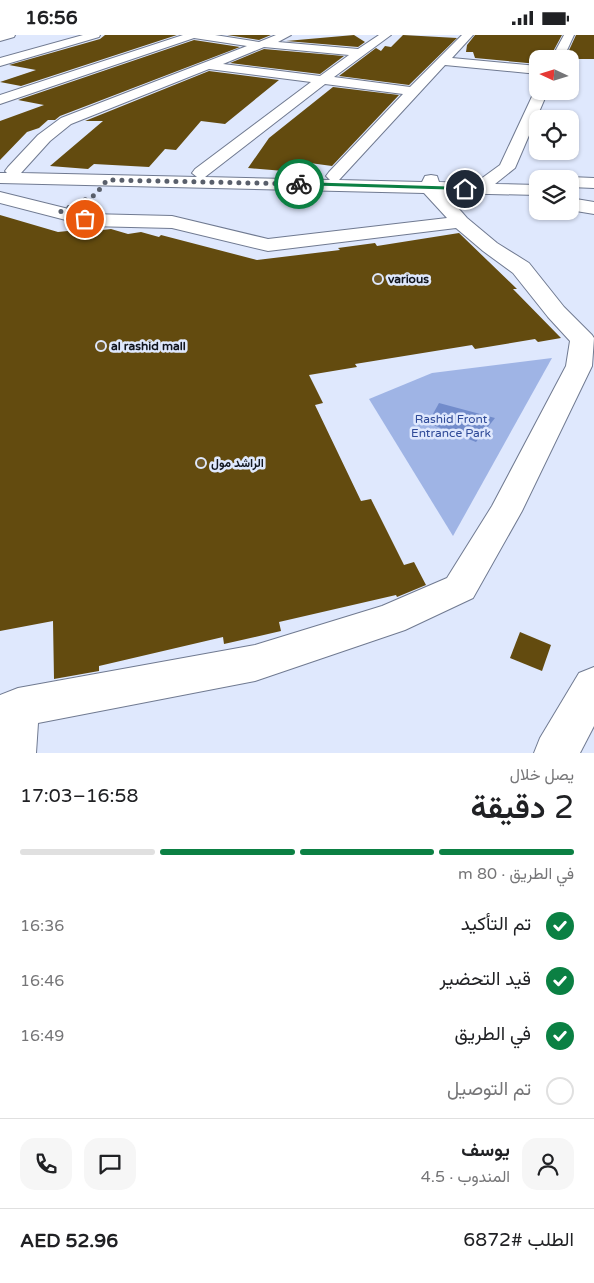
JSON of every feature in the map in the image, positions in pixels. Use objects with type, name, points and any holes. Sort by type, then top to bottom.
[{"type":"street","points":[[0,38],[10,35]]},
{"type":"street","points":[[0,62],[96,35]]},
{"type":"street","points":[[0,100],[194,35],[262,44],[360,53]]},
{"type":"street","points":[[5,173],[66,121],[286,35]]},
{"type":"street","points":[[201,173],[322,80],[386,35]]},
{"type":"street","points":[[460,35],[468,35]]},
{"type":"street","points":[[336,176],[413,91],[468,35]]},
{"type":"street","points":[[561,50],[569,35]]},
{"type":"street","points":[[442,61],[529,69]]},
{"type":"street","points":[[208,66],[413,91]]},
{"type":"street","points":[[79,73],[106,79]]},
{"type":"street","points":[[125,82],[152,87]]},
{"type":"street","points":[[9,83],[35,88]]},
{"type":"street","points":[[95,195],[123,197],[151,193],[385,197],[451,202],[507,168],[537,100]]},
{"type":"street","points":[[5,173],[201,173],[336,176],[451,202],[490,247],[521,268],[556,312],[583,340],[579,367],[506,511],[460,589],[392,619],[255,663],[9,711],[14,753]]},
{"type":"street","points":[[5,173],[451,202],[529,202]]},
{"type":"street","points":[[60,212],[95,195],[107,180]]},
{"type":"street","points":[[487,181],[529,182]]},
{"type":"street","points":[[579,182],[594,183]]},
{"type":"street","points":[[0,197],[93,220],[172,222],[268,245],[451,202],[529,192]]},
{"type":"street","points":[[579,194],[594,196]]},
{"type":"street","points":[[579,206],[594,208]]},
{"type":"street","points":[[556,753],[594,686]]},
{"type":"green space","name":"Rashid Front Entrance Park","points":[[552,358],[453,536],[369,399],[432,373]]},
{"type":"shaded area","points":[[439,403],[495,418],[476,442],[428,423]]},
{"type":"building","points":[[105,35],[177,35],[21,86],[0,82],[36,70],[9,65],[100,39]]},
{"type":"building","points":[[227,35],[271,35],[259,40]]},
{"type":"building","points":[[354,35],[365,42],[358,47],[286,41]]},
{"type":"building","points":[[403,35],[457,38],[409,85],[339,76],[376,48],[381,51],[385,46],[391,47]]},
{"type":"building","points":[[475,35],[562,35],[554,50],[529,50],[529,63],[475,58],[473,52],[466,52],[467,45]]},
{"type":"building","points":[[576,35],[594,35],[594,59],[579,59],[579,50],[569,50]]},
{"type":"building","points":[[194,40],[240,47],[60,116],[55,120],[48,120],[39,128],[27,132],[0,160],[0,121],[44,105],[18,100]]},
{"type":"building","points":[[264,49],[344,56],[320,74],[230,63]]},
{"type":"building","points":[[209,71],[279,80],[225,124],[201,121],[176,150],[165,149],[149,167],[94,164],[88,169],[50,166],[103,121],[85,121]]},
{"type":"building","points":[[333,87],[399,95],[332,166],[295,161],[294,163],[289,163],[284,171],[248,168],[269,138]]},
{"type":"building","name":"الراشد مول","points":[[0,215],[58,232],[77,230],[77,233],[111,229],[128,234],[141,232],[159,237],[161,235],[257,260],[340,250],[338,248],[375,243],[377,246],[459,233],[517,289],[513,289],[561,338],[538,342],[535,339],[475,349],[472,345],[355,364],[357,367],[309,375],[323,403],[315,405],[361,501],[371,499],[404,565],[414,562],[426,585],[397,597],[396,595],[279,622],[281,631],[224,644],[223,637],[99,666],[99,671],[54,679],[53,621],[0,631]]},
{"type":"building","points":[[520,632],[551,645],[542,671],[510,658]]},
{"type":"way so far","points":[[85,219],[60,212],[95,195],[107,180],[299,184]]},
{"type":"place","name":"various","points":[[378,279]]},
{"type":"place","name":"al rashid mall","points":[[101,346]]},
{"type":"place","name":"الراشد مول","points":[[201,463]]},
{"type":"route","points":[[299,184],[465,189]]}]
